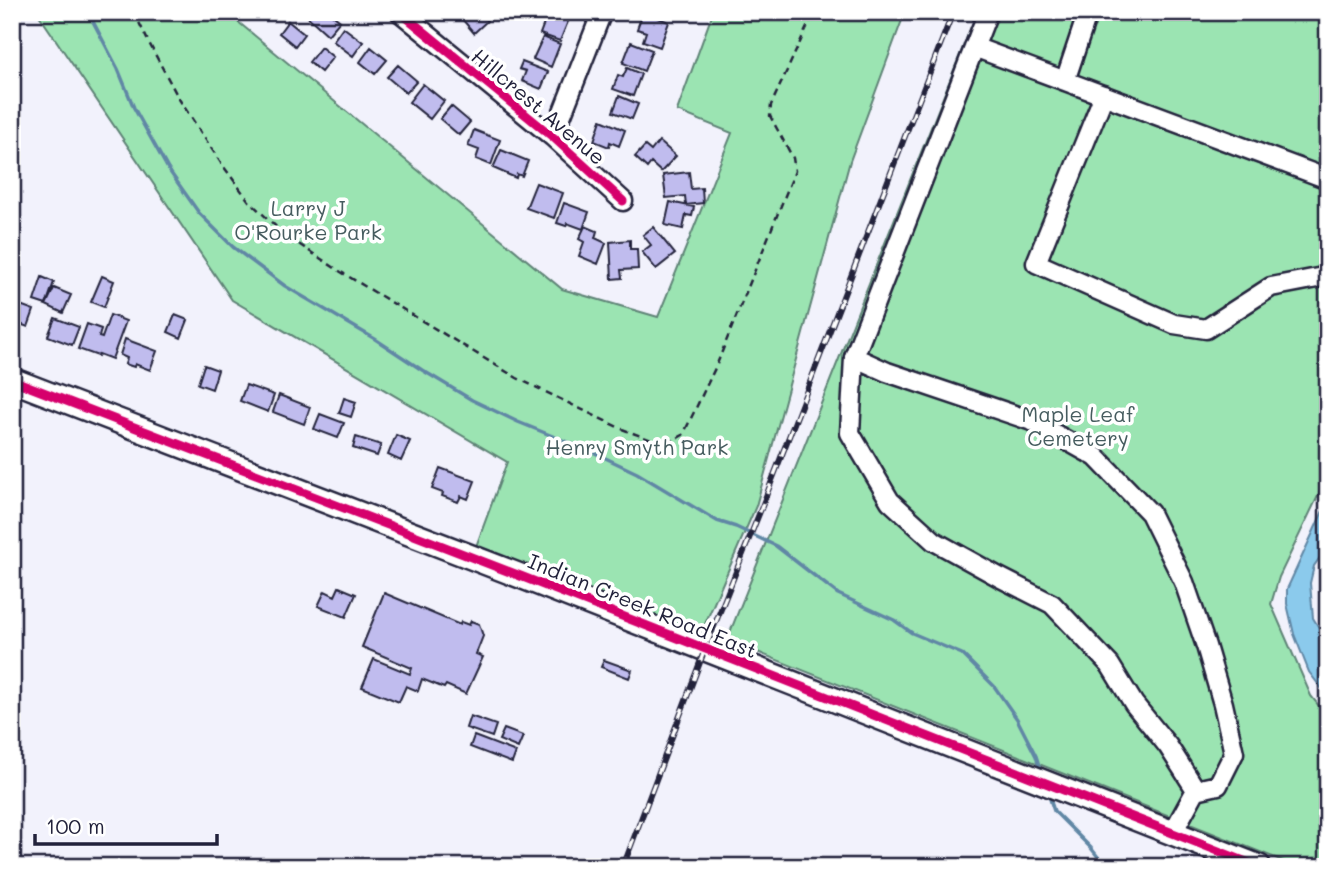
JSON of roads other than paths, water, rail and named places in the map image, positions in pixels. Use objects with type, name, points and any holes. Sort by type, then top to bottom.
[{"type":"main road","name":"Indian Creek Road East","points":[[12,380],[523,577],[1259,867]]},
{"type":"street","name":"Hillcrest Avenue","points":[[400,12],[553,137],[623,201]]},
{"type":"street","points":[[553,137],[602,12]]},
{"type":"street","points":[[988,12],[854,357],[850,433],[890,501],[934,541],[1052,604],[1110,665],[1134,704],[1168,746],[1196,790]]},
{"type":"street","points":[[1065,81],[1088,12]]},
{"type":"street","points":[[974,47],[1328,179]]},
{"type":"street","points":[[1104,96],[1036,263],[1174,324],[1206,329],[1271,287],[1328,276]]},
{"type":"street","points":[[854,357],[887,372],[1032,421],[1096,457],[1150,513],[1184,582],[1220,692],[1234,753],[1218,785],[1196,790],[1172,834]]},
{"type":"water","points":[[1328,500],[1328,546],[1314,566],[1310,583],[1313,618],[1321,631],[1328,653],[1328,697],[1309,672],[1294,634],[1287,604],[1287,589]]},
{"type":"waterway","points":[[88,12],[118,69],[134,108],[168,169],[199,213],[233,247],[285,286],[472,400],[637,473],[717,521],[776,546],[838,594],[894,620],[912,633],[962,654],[994,686],[1017,719],[1041,772]]},
{"type":"waterway","points":[[1048,793],[1054,811],[1106,867]]},
{"type":"railway","points":[[623,867],[953,12]]},
{"type":"park label","name":"Larry J O'Rourke Park","points":[[308,219]]},
{"type":"park label","name":"Maple Leaf Cemetery","points":[[1078,425]]},
{"type":"park label","name":"Henry Smyth Park","points":[[637,446]]}]
